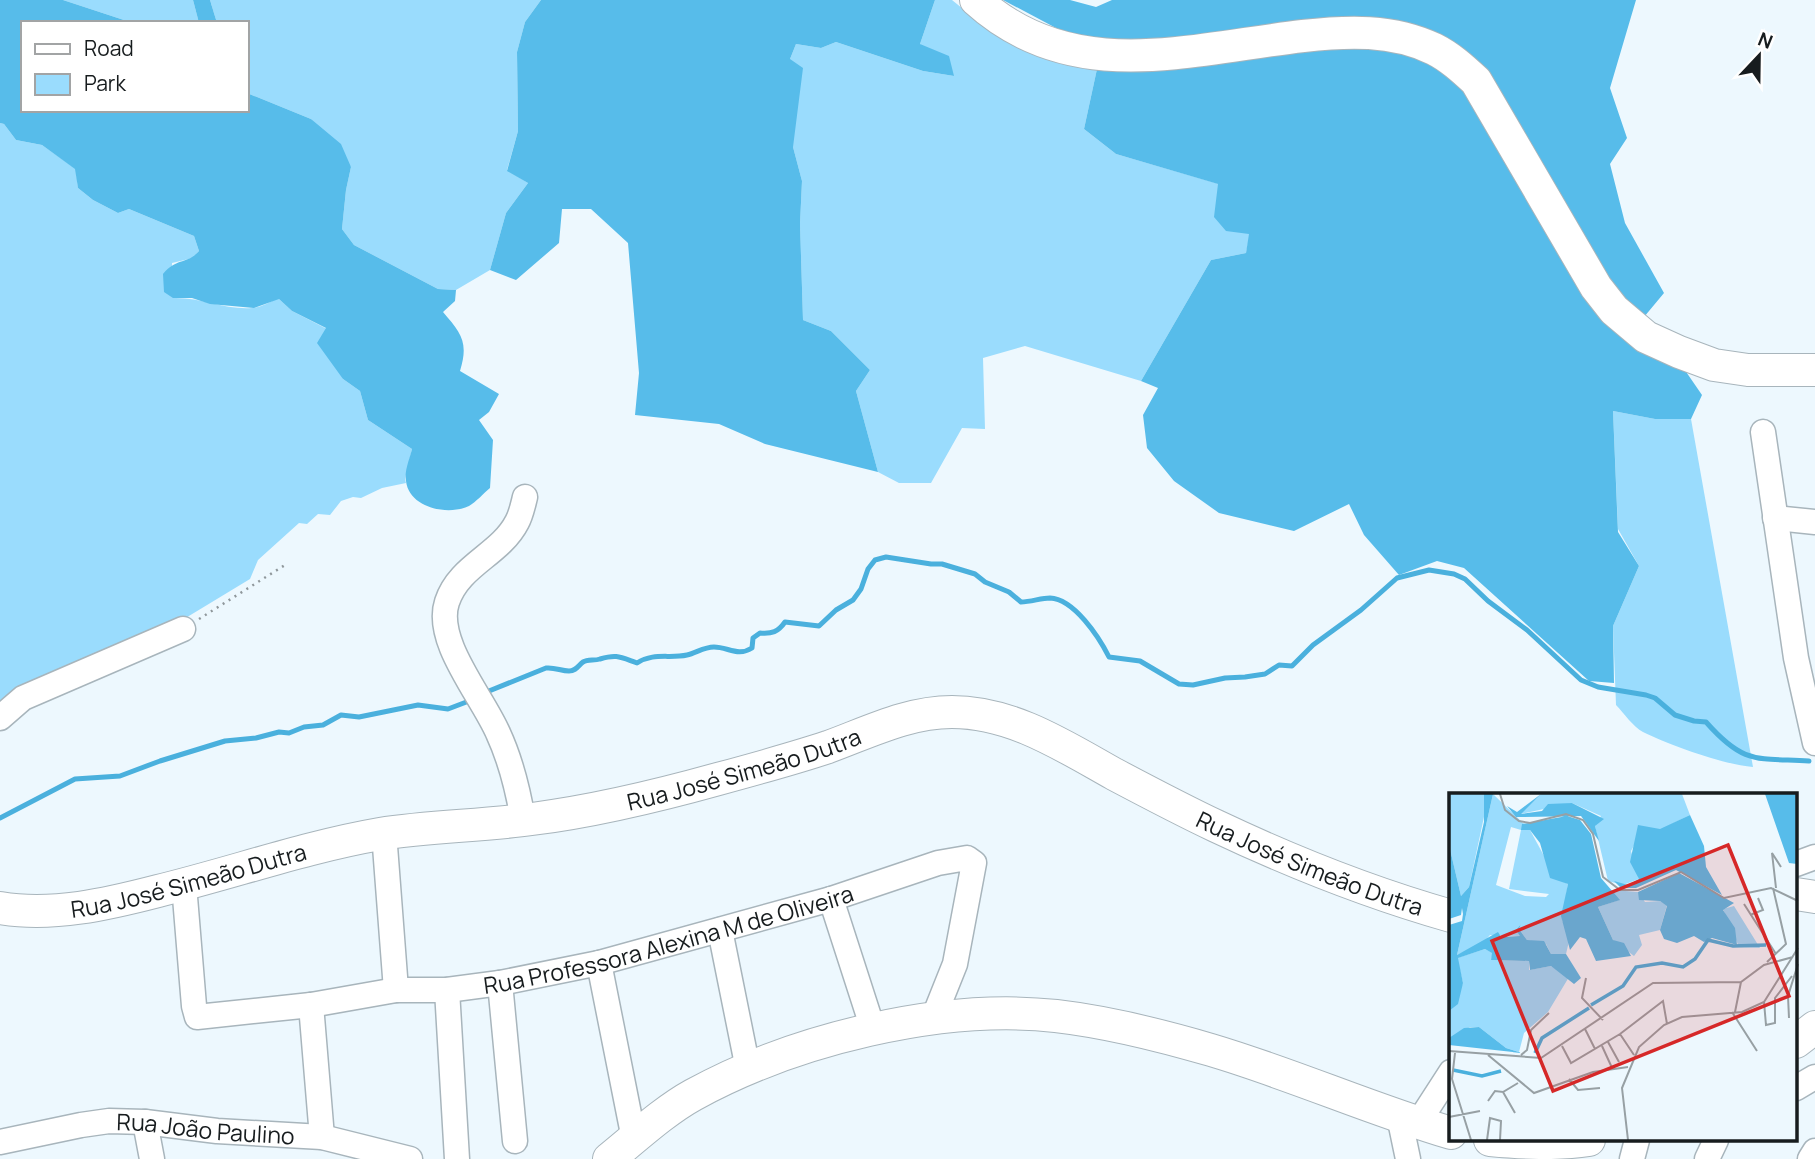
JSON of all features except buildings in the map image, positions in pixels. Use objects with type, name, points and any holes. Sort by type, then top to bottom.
[{"type":"main road","points":[[976,0],[1011,25],[1038,38],[1069,50],[1100,55],[1133,57],[1166,54],[1336,32],[1378,33],[1408,39],[1434,49],[1459,65],[1476,81],[1596,287],[1614,310],[1646,338],[1714,365],[1748,370],[1815,370]]},
{"type":"main road","name":"Rua José Simeão Dutra","points":[[0,908],[75,908],[125,900],[326,845],[384,833],[523,820],[613,805],[713,781],[826,747],[904,718],[929,713],[984,714],[1015,723],[1053,740],[1216,826],[1314,870],[1383,896],[1449,915]]},
{"type":"main road","points":[[609,1159],[691,1096],[748,1069],[795,1051],[914,1020],[1006,1014],[1053,1016],[1100,1023],[1211,1050],[1449,1132]]},
{"type":"main road","points":[[1798,1040],[1815,1027]]},
{"type":"main road","points":[[1507,1142],[1578,1142]]},
{"type":"street","points":[[1763,432],[1796,658],[1815,743]]},
{"type":"street","points":[[523,820],[517,785],[507,755],[486,707],[453,651],[446,633],[444,617],[453,587],[465,572],[509,535],[518,521],[525,497]]},
{"type":"street","points":[[1775,518],[1815,522]]},
{"type":"street","points":[[0,718],[23,698],[183,629]]},
{"type":"street","points":[[384,833],[396,990]]},
{"type":"street","points":[[1798,863],[1815,857]]},
{"type":"street","name":"Rua Professora Alexina M de Oliveira","points":[[184,885],[197,1017],[311,1005],[396,990],[447,990],[499,983],[599,963],[831,899],[938,863],[968,858],[974,863],[955,964],[933,1019]]},
{"type":"street","points":[[831,899],[873,1030]]},
{"type":"street","points":[[720,930],[748,1069]]},
{"type":"street","points":[[599,963],[634,1139]]},
{"type":"street","points":[[499,983],[515,1141]]},
{"type":"street","points":[[447,990],[457,1159]]},
{"type":"street","points":[[311,1005],[322,1137]]},
{"type":"street","points":[[1408,1159],[1409,1120],[1449,1074]]},
{"type":"street","points":[[1798,1087],[1815,1077]]},
{"type":"street","name":"Rua João Paulino","points":[[0,1142],[109,1121],[145,1122],[217,1131],[322,1137],[410,1159]]},
{"type":"street","points":[[145,1122],[152,1159]]},
{"type":"street","points":[[1632,1159],[1636,1142]]},
{"type":"street","points":[[1707,1159],[1716,1142]]},
{"type":"street","points":[[1810,1159],[1815,1151]]},
{"type":"path","points":[[183,629],[285,565]]},
{"type":"green space","points":[[63,0],[193,0],[198,21],[127,21]]},
{"type":"green space","points":[[210,0],[541,0],[525,22],[517,52],[518,131],[507,170],[528,183],[506,213],[490,270],[456,290],[438,289],[354,245],[342,229],[351,167],[311,119],[248,93],[248,21],[216,21]]},
{"type":"green space","points":[[935,0],[952,0],[984,26],[1011,42],[1097,69],[1084,129],[1116,154],[1219,184],[1250,234],[1246,253],[1211,260],[1141,381],[1025,346],[983,358],[985,429],[962,428],[931,483],[899,483],[878,472],[856,391],[870,370],[831,331],[803,320],[800,224],[802,181],[793,147],[790,59],[796,44],[821,48],[836,42],[923,71],[954,76],[920,44]]},
{"type":"green space","points":[[0,123],[4,124],[16,140],[42,145],[76,169],[78,188],[93,200],[118,213],[129,209],[194,236],[199,251],[193,258],[172,263],[173,298],[252,308],[278,298],[292,311],[327,329],[343,379],[360,391],[368,420],[412,449],[406,483],[382,488],[361,498],[353,497],[341,501],[330,515],[318,514],[307,524],[299,523],[258,560],[250,579],[179,622],[0,704]]},
{"type":"green space","points":[[1613,411],[1655,419],[1691,419],[1753,767],[1713,758],[1654,737],[1636,727],[1616,705],[1613,626],[1639,566],[1618,529]]},
{"type":"shaded area","points":[[0,0],[63,0],[127,21],[21,21],[21,112],[248,112],[248,93],[311,119],[341,144],[351,167],[342,229],[354,245],[438,289],[456,290],[455,301],[443,312],[462,338],[464,352],[460,371],[499,394],[489,412],[479,420],[493,440],[490,488],[472,504],[460,509],[441,510],[414,498],[406,477],[412,449],[368,420],[360,391],[343,379],[317,343],[326,328],[292,311],[279,299],[254,308],[210,304],[192,298],[173,298],[164,292],[163,274],[173,265],[199,251],[194,236],[129,209],[118,213],[93,200],[78,188],[75,169],[42,145],[16,140],[4,124],[0,123]]},
{"type":"shaded area","points":[[193,0],[210,0],[216,21],[198,21]]},
{"type":"shaded area","points":[[541,0],[935,0],[920,44],[949,56],[954,76],[923,71],[836,42],[821,48],[796,44],[790,59],[803,68],[793,147],[802,181],[800,224],[803,320],[831,331],[870,370],[856,391],[878,472],[765,444],[719,424],[635,415],[639,373],[628,243],[591,209],[562,209],[559,243],[516,280],[490,270],[506,213],[528,183],[507,171],[518,131],[517,52],[525,22]]},
{"type":"shaded area","points":[[1003,0],[1070,0],[1096,7],[1112,0],[1636,0],[1610,88],[1627,138],[1610,164],[1625,223],[1664,293],[1644,317],[1628,305],[1438,40],[1093,40],[1056,28]]},
{"type":"shaded area","points":[[1336,40],[1390,43],[1461,79],[1573,268],[1680,363],[1702,395],[1691,419],[1655,419],[1613,411],[1618,532],[1639,566],[1613,626],[1614,683],[1589,681],[1464,568],[1437,561],[1399,575],[1364,535],[1349,504],[1294,531],[1219,513],[1174,481],[1147,448],[1143,415],[1158,388],[1141,381],[1211,260],[1246,253],[1249,234],[1226,231],[1214,217],[1218,184],[1116,154],[1084,129],[1097,69]]},
{"type":"waterway","points":[[484,693],[546,668],[571,671],[585,661],[615,656],[637,663],[656,657],[687,655],[710,647],[747,651],[752,648],[753,638],[760,633],[774,632],[785,622],[819,626],[836,610],[853,600],[861,589],[868,569],[875,560],[886,557],[942,564],[975,574],[985,582],[1009,592],[1021,602],[1047,598],[1059,600],[1085,620],[1109,657],[1140,661],[1179,684],[1193,685],[1265,674],[1279,665],[1292,666],[1313,645],[1361,610],[1397,578],[1429,570],[1454,574],[1465,579],[1488,601],[1527,630],[1581,680],[1598,687],[1655,698],[1675,715],[1706,722],[1731,746],[1752,756],[1809,761]]},
{"type":"waterway","points":[[0,818],[75,779],[120,776],[225,741],[256,738],[279,732],[289,733],[304,727],[323,725],[341,715],[359,717],[418,705],[448,709],[469,701]]}]
